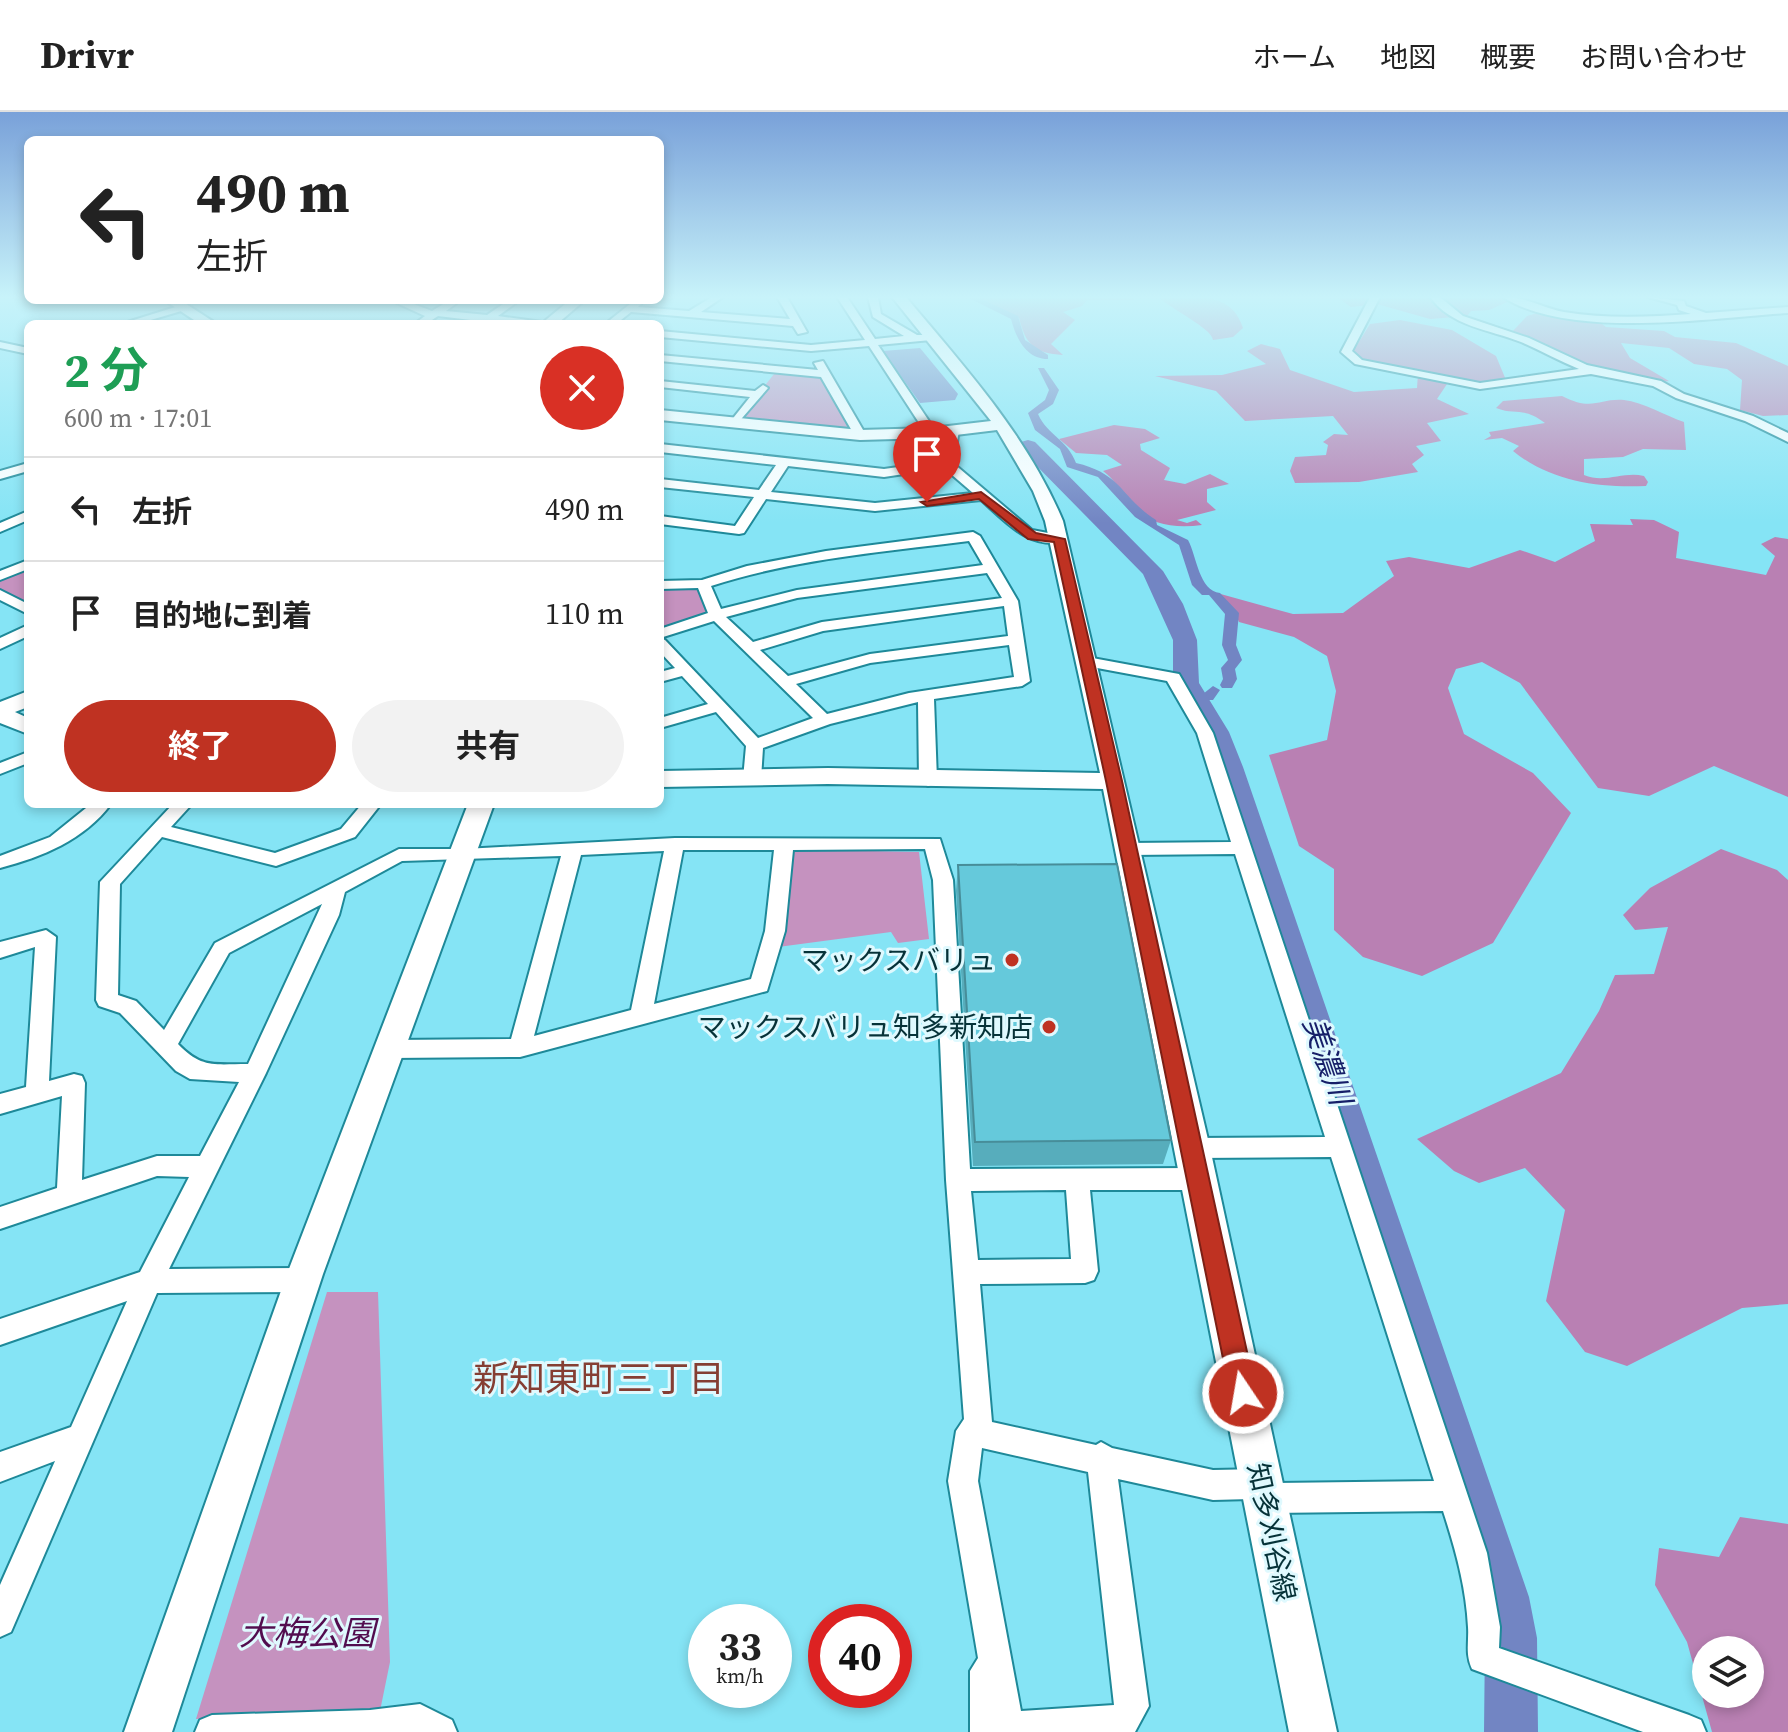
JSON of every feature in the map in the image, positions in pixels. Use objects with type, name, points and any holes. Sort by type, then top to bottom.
[{"type":"street","points":[[736,422],[775,373]]},
{"type":"street","points":[[813,373],[826,374],[860,435]]},
{"type":"street","points":[[891,373],[931,433]]},
{"type":"street","name":"知多刈谷線","points":[[959,373],[1000,425],[1040,486],[1059,539],[1114,781],[1128,870],[1196,1164],[1313,1732]]},
{"type":"street","points":[[1412,373],[1480,386],[1579,373]]},
{"type":"street","points":[[1596,373],[1667,387],[1679,395],[1739,413],[1788,438]]},
{"type":"street","points":[[664,384],[758,395]]},
{"type":"street","points":[[664,417],[860,435],[931,433],[1000,425]]},
{"type":"street","points":[[953,431],[948,445],[947,464],[981,496],[1032,536],[1059,539]]},
{"type":"street","points":[[664,448],[884,473],[947,464]]},
{"type":"street","points":[[664,521],[739,530],[784,462]]},
{"type":"street","points":[[0,475],[24,468]]},
{"type":"street","points":[[664,483],[875,507],[981,496]]},
{"type":"street","points":[[1,511],[24,516]]},
{"type":"street","points":[[0,528],[24,516]]},
{"type":"street","points":[[664,585],[703,584],[747,570],[826,555],[973,536],[1011,601],[1022,681],[926,695],[824,720],[755,745]]},
{"type":"street","points":[[0,576],[24,566]]},
{"type":"street","points":[[664,633],[716,615],[797,594],[992,568]]},
{"type":"street","points":[[703,584],[716,615],[824,720]]},
{"type":"street","points":[[0,594],[24,608]]},
{"type":"street","points":[[749,648],[822,627],[1011,601]]},
{"type":"street","points":[[0,644],[24,632]]},
{"type":"street","points":[[784,683],[823,668],[882,656],[1018,639]]},
{"type":"street","points":[[664,647],[755,745],[752,779]]},
{"type":"street","points":[[1087,662],[1173,677],[1205,733],[1479,1586],[1483,1658],[1689,1732]]},
{"type":"street","points":[[664,676],[685,670]]},
{"type":"street","points":[[926,695],[928,780]]},
{"type":"street","points":[[0,712],[24,700]]},
{"type":"street","points":[[664,722],[720,706]]},
{"type":"street","points":[[0,712],[24,725]]},
{"type":"street","points":[[0,769],[24,759]]},
{"type":"street","points":[[664,779],[828,776],[1114,781]]},
{"type":"street","points":[[0,862],[42,852],[57,844],[98,808]]},
{"type":"street","points":[[179,808],[110,882],[107,1000],[128,1007],[184,1065],[198,1073],[255,1073]]},
{"type":"street","points":[[157,830],[276,860],[348,833],[369,808]]},
{"type":"street","points":[[148,1732],[303,1280],[480,808]]},
{"type":"street","points":[[390,1049],[520,1048],[760,985],[775,931],[784,843]]},
{"type":"street","points":[[166,1045],[222,948],[399,855],[464,855],[675,844],[933,843],[950,880],[958,1180],[979,1431]]},
{"type":"street","points":[[641,1016],[675,844]]},
{"type":"street","points":[[520,1048],[573,848]]},
{"type":"street","points":[[1128,870],[1243,848]]},
{"type":"street","points":[[0,1621],[149,1281],[255,1073],[329,915],[336,888]]},
{"type":"street","points":[[0,950],[46,937],[37,1093]]},
{"type":"street","points":[[0,1104],[74,1083],[69,1195]]},
{"type":"street","points":[[958,1180],[1077,1178],[1340,1147]]},
{"type":"street","points":[[0,1218],[157,1166],[207,1167]]},
{"type":"street","points":[[967,1272],[1085,1271],[1077,1178]]},
{"type":"street","points":[[0,1332],[149,1281],[303,1280]]},
{"type":"street","points":[[1101,1457],[1132,1706],[1123,1721],[1007,1729],[963,1481],[970,1431],[1101,1457],[1213,1485],[1263,1491],[1451,1496]]},
{"type":"street","points":[[0,1467],[79,1438]]},
{"type":"street","points":[[987,1732],[984,1672],[994,1668]]},
{"type":"street","points":[[212,1732],[370,1730],[420,1721],[440,1732]]},
{"type":"green space","points":[[775,373],[826,374],[860,435],[736,422]]},
{"type":"green space","points":[[24,566],[24,608],[0,594],[0,576]]},
{"type":"green space","points":[[703,584],[716,615],[664,633],[664,585]]},
{"type":"green space","points":[[781,849],[919,852],[929,939],[898,943],[891,932],[778,947]]},
{"type":"green space","name":"大梅公園","points":[[327,1292],[378,1292],[390,1662],[380,1711],[196,1719]]},
{"type":"shaded area","points":[[1298,373],[1354,392],[1417,388],[1418,373],[1503,373],[1506,380],[1447,384],[1437,399],[1469,414],[1427,423],[1441,441],[1416,446],[1424,455],[1412,464],[1418,472],[1359,482],[1295,483],[1290,471],[1295,457],[1326,455],[1328,445],[1323,442],[1334,434],[1348,435],[1333,416],[1245,421],[1216,391],[1155,376]]},
{"type":"shaded area","points":[[1605,373],[1655,373],[1669,381]]},
{"type":"shaded area","points":[[1732,373],[1788,373],[1788,415],[1763,416],[1740,410],[1742,380]]},
{"type":"shaded area","points":[[1562,396],[1589,404],[1631,401],[1684,422],[1686,450],[1643,449],[1623,457],[1584,459],[1584,475],[1599,478],[1636,475],[1644,476],[1648,482],[1646,486],[1611,486],[1559,476],[1513,451],[1519,446],[1502,438],[1484,440],[1491,436],[1489,432],[1545,423],[1525,413],[1496,408],[1503,401]]},
{"type":"shaded area","points":[[1114,425],[1145,429],[1160,438],[1140,444],[1141,450],[1170,468],[1164,480],[1185,484],[1210,474],[1229,484],[1207,489],[1207,502],[1216,510],[1177,520],[1187,523],[1196,520],[1202,525],[1168,525],[1148,518],[1131,505],[1103,471],[1122,465],[1107,455],[1076,453],[1059,439]]},
{"type":"shaded area","points":[[1630,519],[1654,520],[1679,532],[1676,558],[1766,575],[1775,556],[1761,544],[1775,537],[1788,539],[1788,797],[1714,766],[1649,796],[1598,788],[1520,683],[1482,662],[1456,669],[1448,688],[1464,734],[1533,773],[1571,813],[1493,943],[1422,976],[1363,957],[1334,930],[1334,869],[1299,846],[1269,755],[1327,740],[1336,691],[1327,656],[1294,637],[1239,622],[1232,607],[1217,593],[1293,614],[1343,613],[1394,576],[1386,561],[1409,557],[1469,568],[1520,550],[1555,562],[1595,541],[1590,524],[1633,525]]},
{"type":"shaded area","points":[[1721,849],[1777,870],[1788,880],[1788,1304],[1742,1308],[1627,1366],[1585,1352],[1546,1301],[1565,1210],[1525,1168],[1479,1183],[1454,1171],[1417,1139],[1561,1073],[1599,1011],[1615,975],[1654,974],[1668,927],[1635,930],[1623,915],[1650,888]]},
{"type":"shaded area","points":[[1740,1517],[1788,1524],[1788,1732],[1712,1732],[1705,1708],[1764,1708],[1764,1636],[1692,1636],[1692,1660],[1687,1642],[1655,1585],[1659,1548],[1719,1557]]},
{"type":"water","points":[[898,373],[940,373],[958,394],[955,400],[920,403]]},
{"type":"building","name":"マックスバリュ知多新知店","points":[[1117,864],[1171,1140],[975,1142],[958,865]]},
{"type":"waterway","points":[[1043,373],[1054,390],[1049,402],[1033,413],[1039,428],[1065,448],[1071,465],[1102,475],[1139,515],[1152,523]]},
{"type":"waterway","name":"美濃川","points":[[1028,446],[1152,571],[1171,604],[1185,640],[1186,683],[1216,732],[1229,767],[1504,1597],[1511,1638],[1511,1732]]},
{"type":"waterway","points":[[1158,528],[1184,543],[1198,585],[1207,592]]},
{"type":"waterway","points":[[1215,596],[1232,613],[1229,645],[1235,660],[1228,668],[1230,679],[1227,685]]},
{"type":"waterway","points":[[1208,697],[1213,690]]},
{"type":"place","name":"マックスバリュ","points":[[1012,960]]},
{"type":"place","name":"マックスバリュ知多新知店","points":[[1049,1027]]},
{"type":"district","name":"新知東町三丁目","points":[[599,1378]]},
{"type":"route","points":[[927,502],[981,496],[1032,536],[1059,539],[1114,781],[1243,1393]]}]
